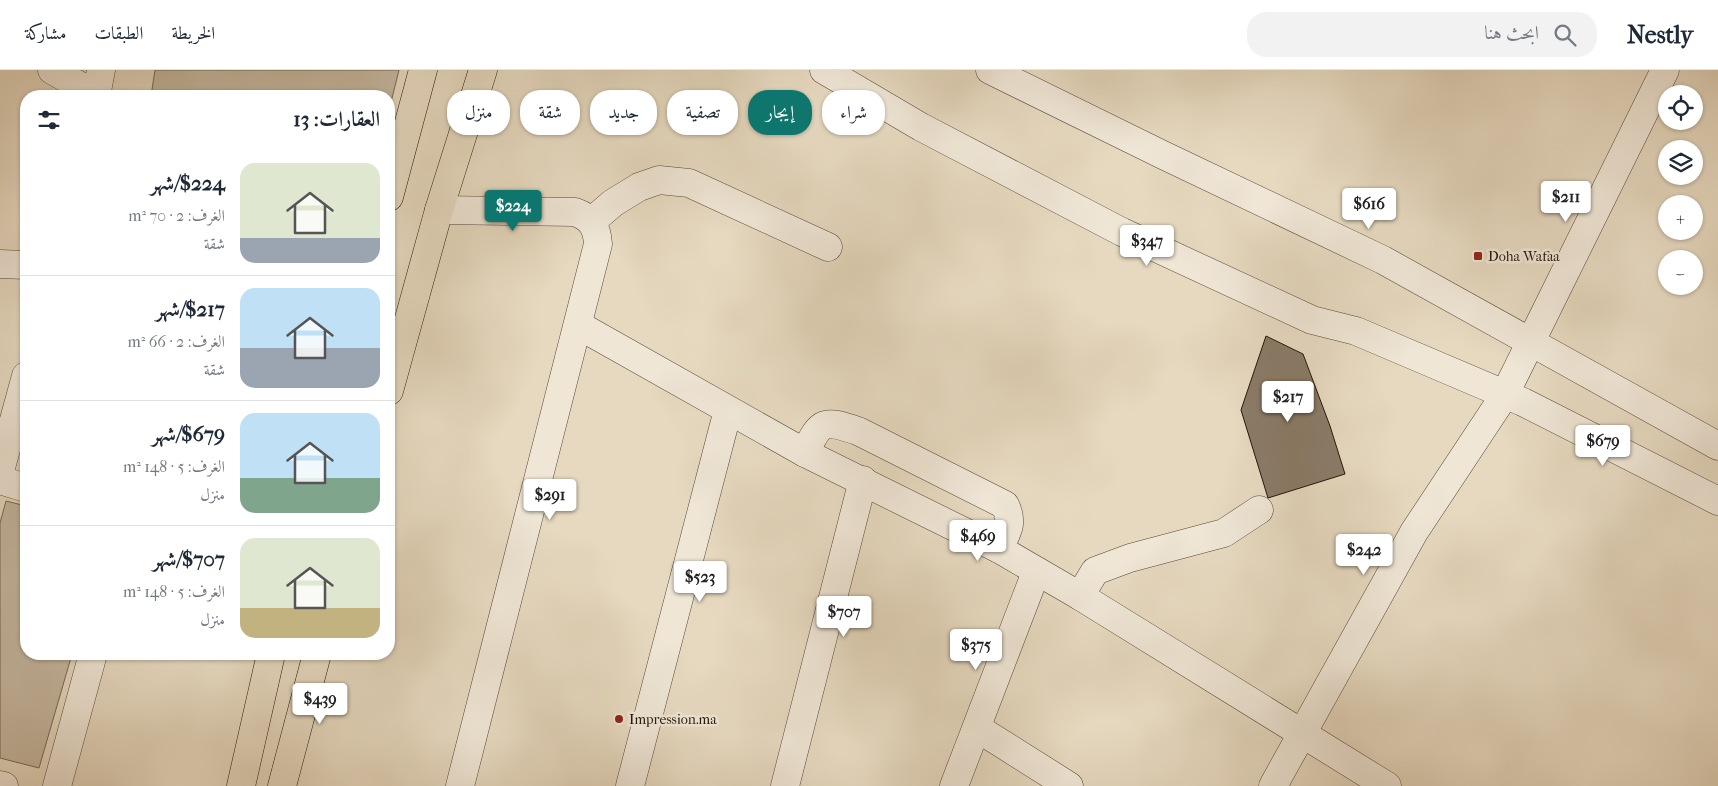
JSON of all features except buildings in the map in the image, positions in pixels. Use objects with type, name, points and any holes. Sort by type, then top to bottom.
[{"type":"main road","points":[[395,175],[423,70]]},
{"type":"main road","points":[[395,369],[439,210],[482,70]]},
{"type":"main road","points":[[240,786],[270,660]]},
{"type":"main road","points":[[282,786],[315,660]]},
{"type":"street","points":[[52,70],[98,87]]},
{"type":"street","points":[[824,70],[922,127],[1122,232],[1312,320],[1356,331],[1504,396],[1523,402],[1718,501]]},
{"type":"street","points":[[990,70],[1383,260],[1718,446]]},
{"type":"street","points":[[1273,786],[1414,532],[1504,396],[1665,70]]},
{"type":"street","points":[[592,221],[613,203],[640,187],[659,180],[689,183],[828,247]]},
{"type":"street","points":[[439,210],[575,212],[584,215],[592,221],[597,232],[598,244],[460,786]]},
{"type":"street","points":[[0,264],[20,265]]},
{"type":"street","points":[[578,325],[805,453],[863,480],[999,549],[1080,596],[1387,786]]},
{"type":"street","points":[[0,471],[20,398]]},
{"type":"street","points":[[630,786],[728,410]]},
{"type":"street","points":[[805,453],[812,438],[822,425],[833,422],[858,431],[1005,505],[1010,515],[1010,526],[999,549]]},
{"type":"street","points":[[0,480],[20,486]]},
{"type":"street","points":[[785,786],[863,480]]},
{"type":"street","points":[[1080,596],[1095,571],[1130,558],[1224,532],[1260,510]]},
{"type":"street","points":[[954,786],[1036,572]]},
{"type":"street","points":[[57,786],[90,660]]},
{"type":"street","points":[[977,728],[1069,786]]},
{"type":"street","points":[[0,785],[4,786]]},
{"type":"shaded area","points":[[155,70],[399,70],[394,90],[152,90]]},
{"type":"shaded area","points":[[6,501],[20,504],[20,660],[70,660],[39,768],[0,758],[0,523]]},
{"type":"place","name":"Doha Wafaa","points":[[1478,256]]},
{"type":"place","name":"Impression.ma","points":[[619,719]]}]
